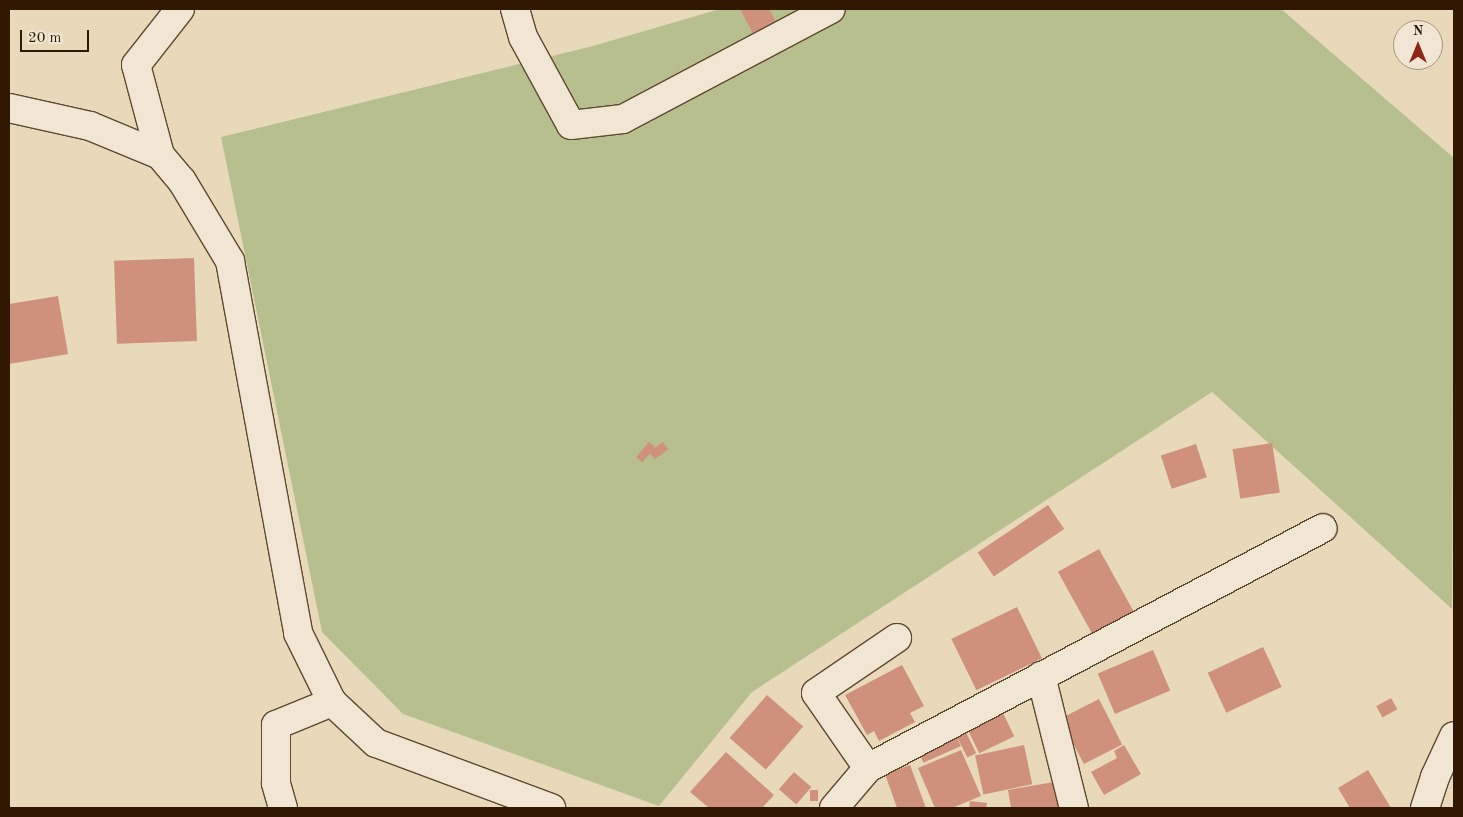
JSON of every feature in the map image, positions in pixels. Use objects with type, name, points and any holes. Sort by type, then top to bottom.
[{"type":"street","points":[[160,156],[136,65],[180,9]]},
{"type":"street","points":[[515,9],[523,37],[571,125],[623,119],[831,9]]},
{"type":"street","points":[[9,108],[90,126],[160,156],[182,181],[230,261],[298,633],[332,702],[376,743],[551,808]]},
{"type":"street","points":[[834,808],[868,768],[1323,528]]},
{"type":"street","points":[[868,768],[816,693],[897,638]]},
{"type":"street","points":[[1041,676],[1074,808]]},
{"type":"street","points":[[283,808],[276,783],[276,725],[332,702]]},
{"type":"street","points":[[1425,808],[1435,777],[1454,736]]},
{"type":"green space","points":[[720,9],[1281,9],[1454,158],[1452,609],[1212,392],[752,692],[659,806],[403,714],[322,632],[221,137],[593,46]]},
{"type":"building","points":[[740,9],[769,9],[780,29],[757,41]]},
{"type":"building","points":[[194,258],[197,341],[117,344],[114,261]]},
{"type":"building","points":[[58,296],[68,354],[9,364],[9,304]]},
{"type":"building","points":[[649,442],[655,447],[642,462],[636,457]]},
{"type":"building","points":[[663,442],[668,449],[655,459],[649,452]]},
{"type":"building","points":[[1272,443],[1280,492],[1240,499],[1232,449]]},
{"type":"building","points":[[1196,444],[1207,477],[1172,489],[1161,455]]},
{"type":"building","points":[[1048,505],[1064,529],[994,577],[978,553]]},
{"type":"building","points":[[1099,549],[1135,615],[1094,637],[1058,572]]},
{"type":"building","points":[[1017,607],[1042,658],[976,690],[951,639]]},
{"type":"building","points":[[1263,647],[1282,687],[1226,713],[1208,673]]},
{"type":"building","points":[[1153,650],[1170,691],[1115,714],[1098,673]]},
{"type":"building","points":[[902,665],[924,706],[910,713],[915,722],[879,741],[874,731],[867,735],[845,695]]},
{"type":"building","points":[[767,695],[803,726],[766,770],[730,738]]},
{"type":"building","points":[[1391,698],[1397,709],[1382,718],[1376,706]]},
{"type":"building","points":[[1099,699],[1122,744],[1084,764],[1061,719]]},
{"type":"building","points":[[1002,711],[1014,736],[979,753],[967,728]]},
{"type":"building","points":[[964,728],[976,753],[967,758],[955,732]]},
{"type":"building","points":[[956,735],[961,746],[923,763],[919,752]]},
{"type":"building","points":[[1024,745],[1032,784],[983,795],[975,755]]},
{"type":"building","points":[[1124,745],[1141,774],[1104,795],[1091,772],[1117,758],[1114,751]]},
{"type":"building","points":[[961,750],[981,796],[952,808],[935,808],[918,768]]},
{"type":"building","points":[[726,752],[774,795],[762,808],[709,808],[690,792]]},
{"type":"building","points":[[910,765],[926,808],[897,808],[885,774]]},
{"type":"building","points":[[1368,770],[1391,808],[1350,808],[1338,788]]},
{"type":"building","points":[[794,772],[811,787],[796,804],[779,789]]},
{"type":"building","points":[[1054,782],[1059,808],[1011,808],[1008,790]]},
{"type":"building","points":[[810,790],[818,790],[818,801],[810,801]]},
{"type":"building","points":[[970,801],[987,803],[986,808],[969,808]]}]
